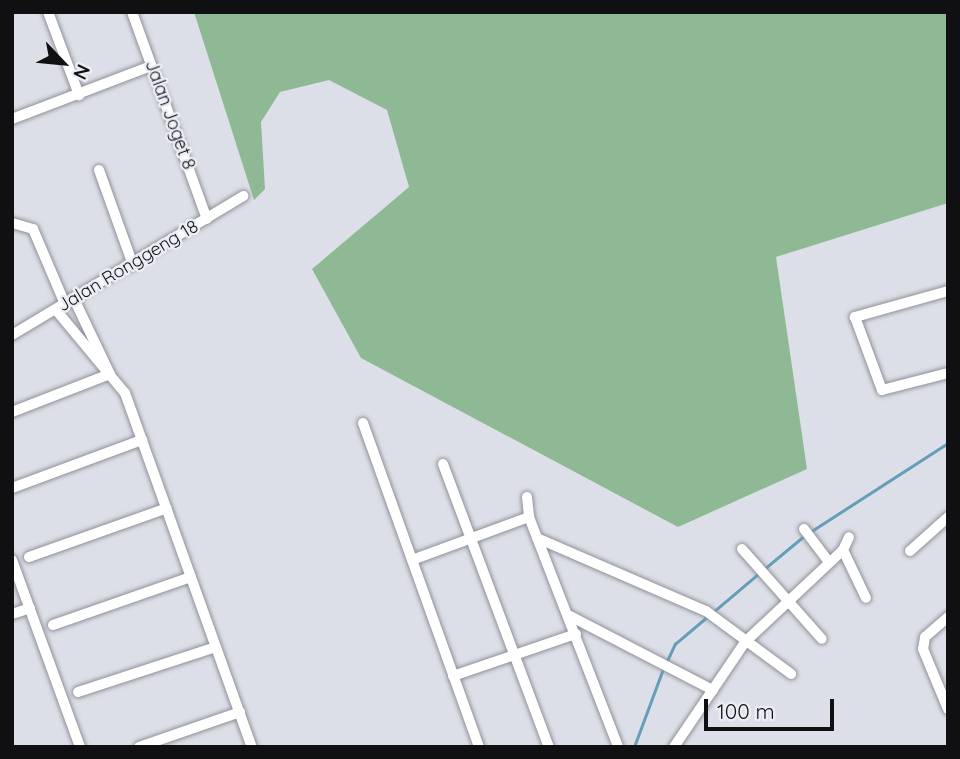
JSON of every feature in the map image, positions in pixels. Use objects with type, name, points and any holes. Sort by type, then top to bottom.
[{"type":"street","points":[[48,12],[79,95]]},
{"type":"street","name":"Jalan Joget 8","points":[[132,12],[207,219]]},
{"type":"street","points":[[12,119],[152,65]]},
{"type":"street","points":[[99,170],[133,265]]},
{"type":"street","name":"Jalan Ronggeng 18","points":[[12,335],[133,265],[243,196]]},
{"type":"street","points":[[12,223],[33,229],[65,304],[125,393],[253,747]]},
{"type":"street","points":[[948,291],[855,317],[882,390],[948,373]]},
{"type":"street","points":[[65,304],[110,374]]},
{"type":"street","points":[[12,412],[110,374]]},
{"type":"street","points":[[363,423],[479,747]]},
{"type":"street","points":[[12,488],[142,440]]},
{"type":"street","points":[[443,464],[550,747]]},
{"type":"street","points":[[527,497],[529,517],[570,616],[618,747]]},
{"type":"street","points":[[29,557],[167,508]]},
{"type":"street","points":[[412,560],[529,517]]},
{"type":"street","points":[[910,551],[948,517]]},
{"type":"street","points":[[807,532],[829,562]]},
{"type":"street","points":[[674,747],[745,642],[843,550],[849,537]]},
{"type":"street","points":[[537,538],[710,614],[791,674]]},
{"type":"street","points":[[741,550],[822,639]]},
{"type":"street","points":[[843,550],[866,598]]},
{"type":"street","points":[[12,560],[79,747]]},
{"type":"street","points":[[53,625],[191,577]]},
{"type":"street","points":[[12,614],[30,608]]},
{"type":"street","points":[[570,616],[713,690]]},
{"type":"street","points":[[948,617],[925,637],[923,649],[948,709]]},
{"type":"street","points":[[453,676],[576,634]]},
{"type":"street","points":[[78,692],[216,647]]},
{"type":"street","points":[[139,747],[240,712]]},
{"type":"green space","points":[[194,12],[948,12],[948,203],[776,257],[807,469],[678,527],[361,358],[312,269],[409,187],[387,110],[329,80],[280,92],[261,122],[265,189],[254,200]]},
{"type":"waterway","points":[[810,532],[948,443]]},
{"type":"waterway","points":[[763,570],[804,536]]},
{"type":"waterway","points":[[712,613],[758,574]]},
{"type":"waterway","points":[[666,663],[675,644],[707,617]]},
{"type":"waterway","points":[[634,747],[663,669]]}]
